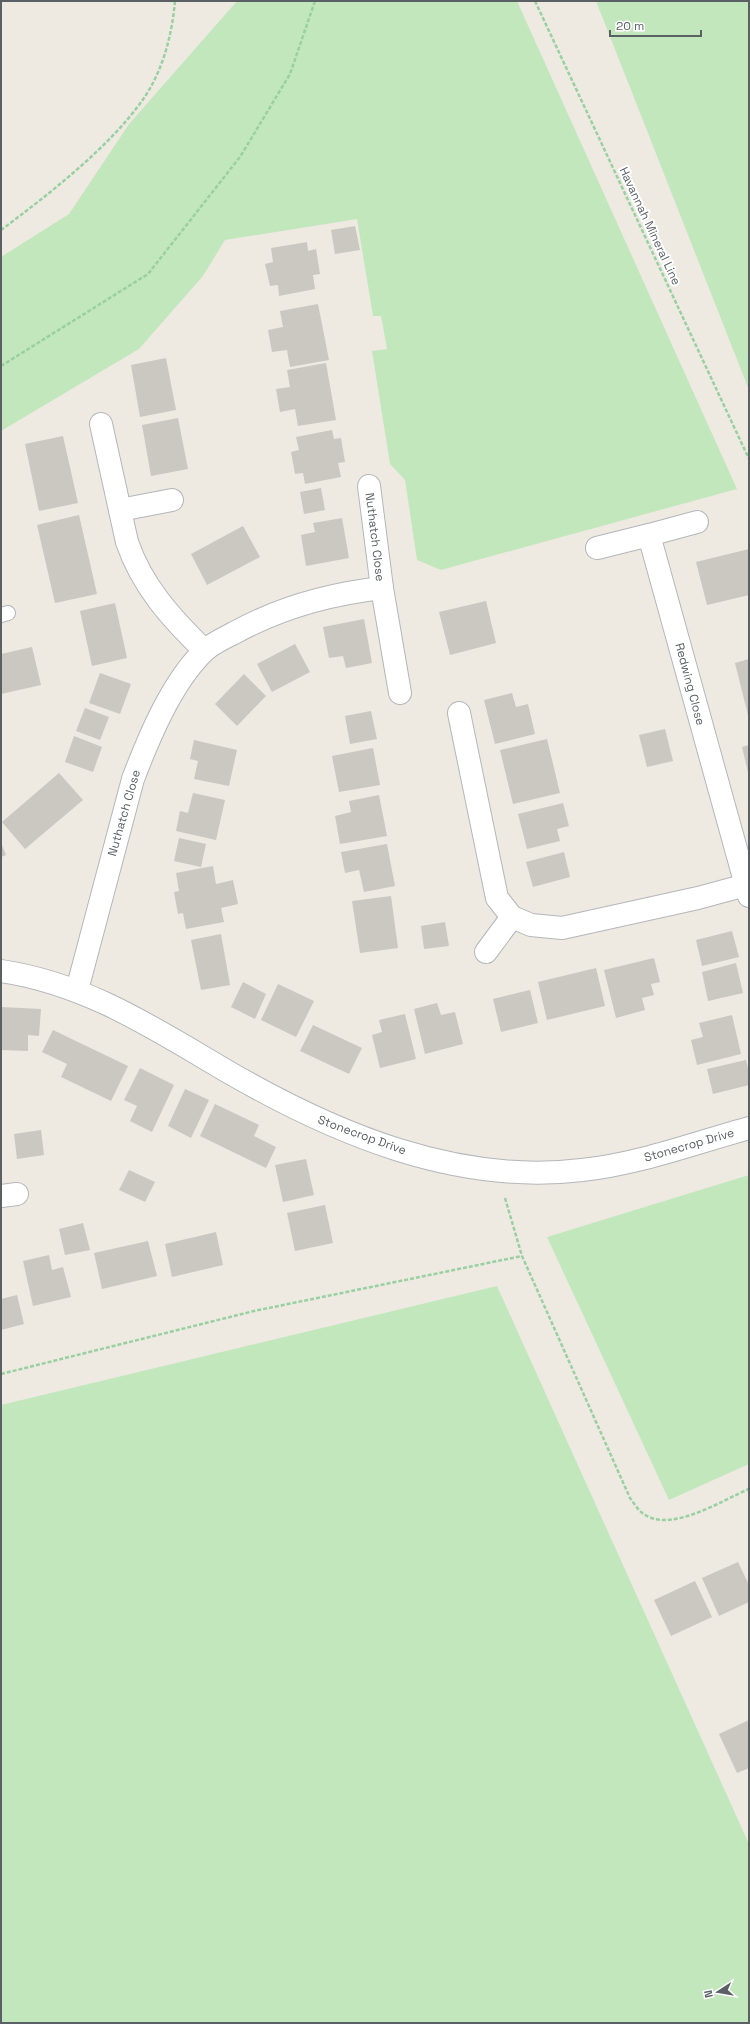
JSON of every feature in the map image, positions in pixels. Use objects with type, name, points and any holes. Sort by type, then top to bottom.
[{"type":"street","points":[[101,424],[131,554],[143,580],[158,602],[204,650]]},
{"type":"street","name":"Nuthatch Close","points":[[368,486],[382,588],[400,693]]},
{"type":"street","points":[[120,510],[172,500]]},
{"type":"street","points":[[596,548],[697,522]]},
{"type":"street","name":"Redwing Close","points":[[512,917],[531,924],[562,928],[698,898],[747,891],[649,535]]},
{"type":"street","name":"Nuthatch Close","points":[[77,990],[120,824],[145,748],[164,709],[191,665],[204,650],[259,619],[292,606],[349,592],[382,588]]},
{"type":"street","points":[[459,713],[497,898],[512,917],[486,952]]},
{"type":"street","name":"Stonecrop Drive","points":[[1,971],[44,979],[106,1002],[259,1090],[307,1114],[374,1141],[419,1156],[465,1167],[509,1173],[545,1174],[584,1170],[621,1164],[749,1128]]},
{"type":"path","points":[[1,230],[93,155],[139,105],[156,75],[165,55],[175,1]]},
{"type":"path","points":[[1,366],[148,274],[240,157],[290,74],[315,1]]},
{"type":"path","name":"Havannah Mineral Line","points":[[535,1],[749,459]]},
{"type":"path","points":[[509,1173],[505,1195],[522,1256],[630,1498],[638,1509],[647,1516],[658,1520],[670,1520],[686,1517],[749,1488]]},
{"type":"path","points":[[1,1374],[254,1312],[522,1256]]},
{"type":"green space","points":[[237,1],[517,1],[737,489],[441,570],[417,560],[405,480],[390,464],[372,351],[387,349],[381,316],[373,316],[357,219],[225,240],[203,276],[139,349],[1,431],[1,257],[69,214],[129,124]]},
{"type":"green space","points":[[596,1],[749,1],[749,390]]},
{"type":"green space","points":[[749,1175],[749,1464],[669,1500],[547,1237]]},
{"type":"green space","points":[[497,1286],[749,1844],[749,2023],[1,2023],[1,1405]]},
{"type":"building","points":[[355,226],[360,250],[335,254],[331,230]]},
{"type":"building","points":[[307,242],[308,251],[316,249],[320,274],[313,275],[315,289],[279,296],[278,285],[270,286],[265,264],[273,262],[271,248]]},
{"type":"building","points":[[318,304],[329,360],[290,367],[287,350],[272,352],[268,330],[283,327],[280,311]]},
{"type":"building","points":[[166,358],[176,410],[140,417],[131,365]]},
{"type":"building","points":[[326,363],[336,420],[298,426],[295,409],[280,412],[276,389],[290,387],[287,370]]},
{"type":"building","points":[[178,418],[188,469],[151,476],[142,425]]},
{"type":"building","points":[[332,430],[334,439],[341,438],[345,462],[338,463],[341,477],[305,484],[303,473],[295,474],[291,452],[299,450],[296,437]]},
{"type":"building","points":[[63,436],[78,503],[39,511],[25,444]]},
{"type":"building","points":[[321,488],[325,510],[304,514],[300,492]]},
{"type":"building","points":[[79,515],[97,594],[55,603],[37,525]]},
{"type":"building","points":[[342,518],[349,558],[306,566],[301,535],[315,532],[313,523]]},
{"type":"building","points":[[243,526],[260,557],[207,585],[191,554]]},
{"type":"building","points":[[749,549],[749,595],[707,605],[696,562]]},
{"type":"building","points":[[486,601],[496,643],[450,655],[439,612]]},
{"type":"building","points":[[115,603],[127,658],[92,666],[80,611]]},
{"type":"building","points":[[364,619],[372,663],[346,668],[343,656],[329,658],[323,627]]},
{"type":"building","points":[[295,644],[310,672],[272,692],[257,664]]},
{"type":"building","points":[[32,647],[41,685],[1,694],[1,654]]},
{"type":"building","points":[[749,659],[749,715],[748,715],[735,663]]},
{"type":"building","points":[[100,673],[131,684],[120,714],[89,703]]},
{"type":"building","points":[[244,674],[266,696],[237,726],[215,704]]},
{"type":"building","points":[[512,693],[516,707],[528,704],[535,734],[495,744],[484,700]]},
{"type":"building","points":[[85,708],[109,717],[100,740],[76,731]]},
{"type":"building","points":[[371,711],[377,739],[350,744],[345,716]]},
{"type":"building","points":[[665,729],[673,761],[647,767],[639,735]]},
{"type":"building","points":[[74,736],[102,747],[93,772],[65,762]]},
{"type":"building","points":[[547,739],[560,793],[513,804],[500,750]]},
{"type":"building","points":[[194,740],[237,750],[229,786],[194,779],[198,761],[190,759]]},
{"type":"building","points":[[749,745],[749,772],[748,772],[742,747]]},
{"type":"building","points":[[373,748],[380,785],[339,792],[332,756]]},
{"type":"building","points":[[59,773],[83,800],[25,849],[2,822]]},
{"type":"building","points":[[193,793],[225,800],[216,840],[176,831],[180,811],[188,813]]},
{"type":"building","points":[[379,795],[387,836],[340,844],[335,816],[351,812],[349,801]]},
{"type":"building","points":[[563,803],[569,826],[557,829],[560,841],[527,849],[518,814]]},
{"type":"building","points":[[179,838],[206,844],[201,867],[174,861]]},
{"type":"building","points":[[1,843],[6,855],[1,857]]},
{"type":"building","points":[[387,844],[395,886],[364,892],[359,870],[345,873],[341,852]]},
{"type":"building","points":[[564,852],[570,877],[533,887],[526,862]]},
{"type":"building","points":[[213,866],[216,884],[233,880],[238,904],[221,908],[224,922],[186,929],[183,913],[178,914],[174,892],[179,891],[176,873]]},
{"type":"building","points":[[391,896],[398,948],[360,953],[352,901]]},
{"type":"building","points":[[445,922],[449,946],[424,949],[421,926]]},
{"type":"building","points":[[732,931],[739,957],[702,966],[696,940]]},
{"type":"building","points":[[221,934],[230,985],[201,990],[191,940]]},
{"type":"building","points":[[654,958],[660,982],[651,984],[654,995],[642,998],[645,1010],[616,1018],[604,970]]},
{"type":"building","points":[[736,963],[743,993],[708,1001],[702,972]]},
{"type":"building","points":[[596,968],[605,1006],[547,1020],[538,982]]},
{"type":"building","points":[[243,982],[266,994],[255,1019],[231,1007]]},
{"type":"building","points":[[278,984],[314,1001],[296,1037],[261,1020]]},
{"type":"building","points":[[530,990],[538,1023],[501,1032],[493,999]]},
{"type":"building","points":[[437,1003],[441,1015],[455,1012],[463,1044],[425,1054],[414,1009]]},
{"type":"building","points":[[1,1007],[41,1009],[39,1036],[28,1035],[28,1051],[1,1050]]},
{"type":"building","points":[[405,1014],[416,1059],[380,1068],[372,1035],[382,1032],[379,1020]]},
{"type":"building","points":[[732,1015],[741,1054],[697,1065],[691,1040],[703,1037],[699,1023]]},
{"type":"building","points":[[313,1025],[362,1048],[349,1074],[300,1051]]},
{"type":"building","points":[[53,1030],[128,1066],[111,1101],[61,1077],[67,1064],[42,1052]]},
{"type":"building","points":[[746,1060],[749,1072],[749,1085],[713,1094],[707,1069]]},
{"type":"building","points":[[140,1068],[174,1085],[152,1132],[130,1121],[137,1106],[124,1100]]},
{"type":"building","points":[[185,1089],[209,1100],[191,1138],[168,1126]]},
{"type":"building","points":[[215,1104],[259,1125],[254,1136],[276,1147],[266,1168],[200,1136]]},
{"type":"building","points":[[41,1130],[44,1155],[17,1159],[14,1134]]},
{"type":"building","points":[[306,1159],[314,1195],[283,1202],[275,1165]]},
{"type":"building","points":[[129,1170],[155,1182],[145,1202],[119,1190]]},
{"type":"building","points":[[325,1205],[333,1243],[295,1251],[287,1213]]},
{"type":"building","points":[[83,1223],[90,1250],[65,1255],[59,1229]]},
{"type":"building","points":[[216,1232],[223,1265],[172,1277],[165,1244]]},
{"type":"building","points":[[148,1241],[157,1276],[102,1289],[94,1253]]},
{"type":"building","points":[[49,1255],[52,1270],[63,1267],[71,1297],[33,1306],[23,1261]]},
{"type":"building","points":[[17,1295],[24,1324],[1,1330],[1,1299]]},
{"type":"building","points":[[738,1562],[749,1585],[749,1602],[719,1616],[702,1578]]},
{"type":"building","points":[[695,1581],[712,1617],[671,1636],[654,1600]]},
{"type":"building","points":[[749,1720],[749,1768],[737,1773],[719,1734]]}]
